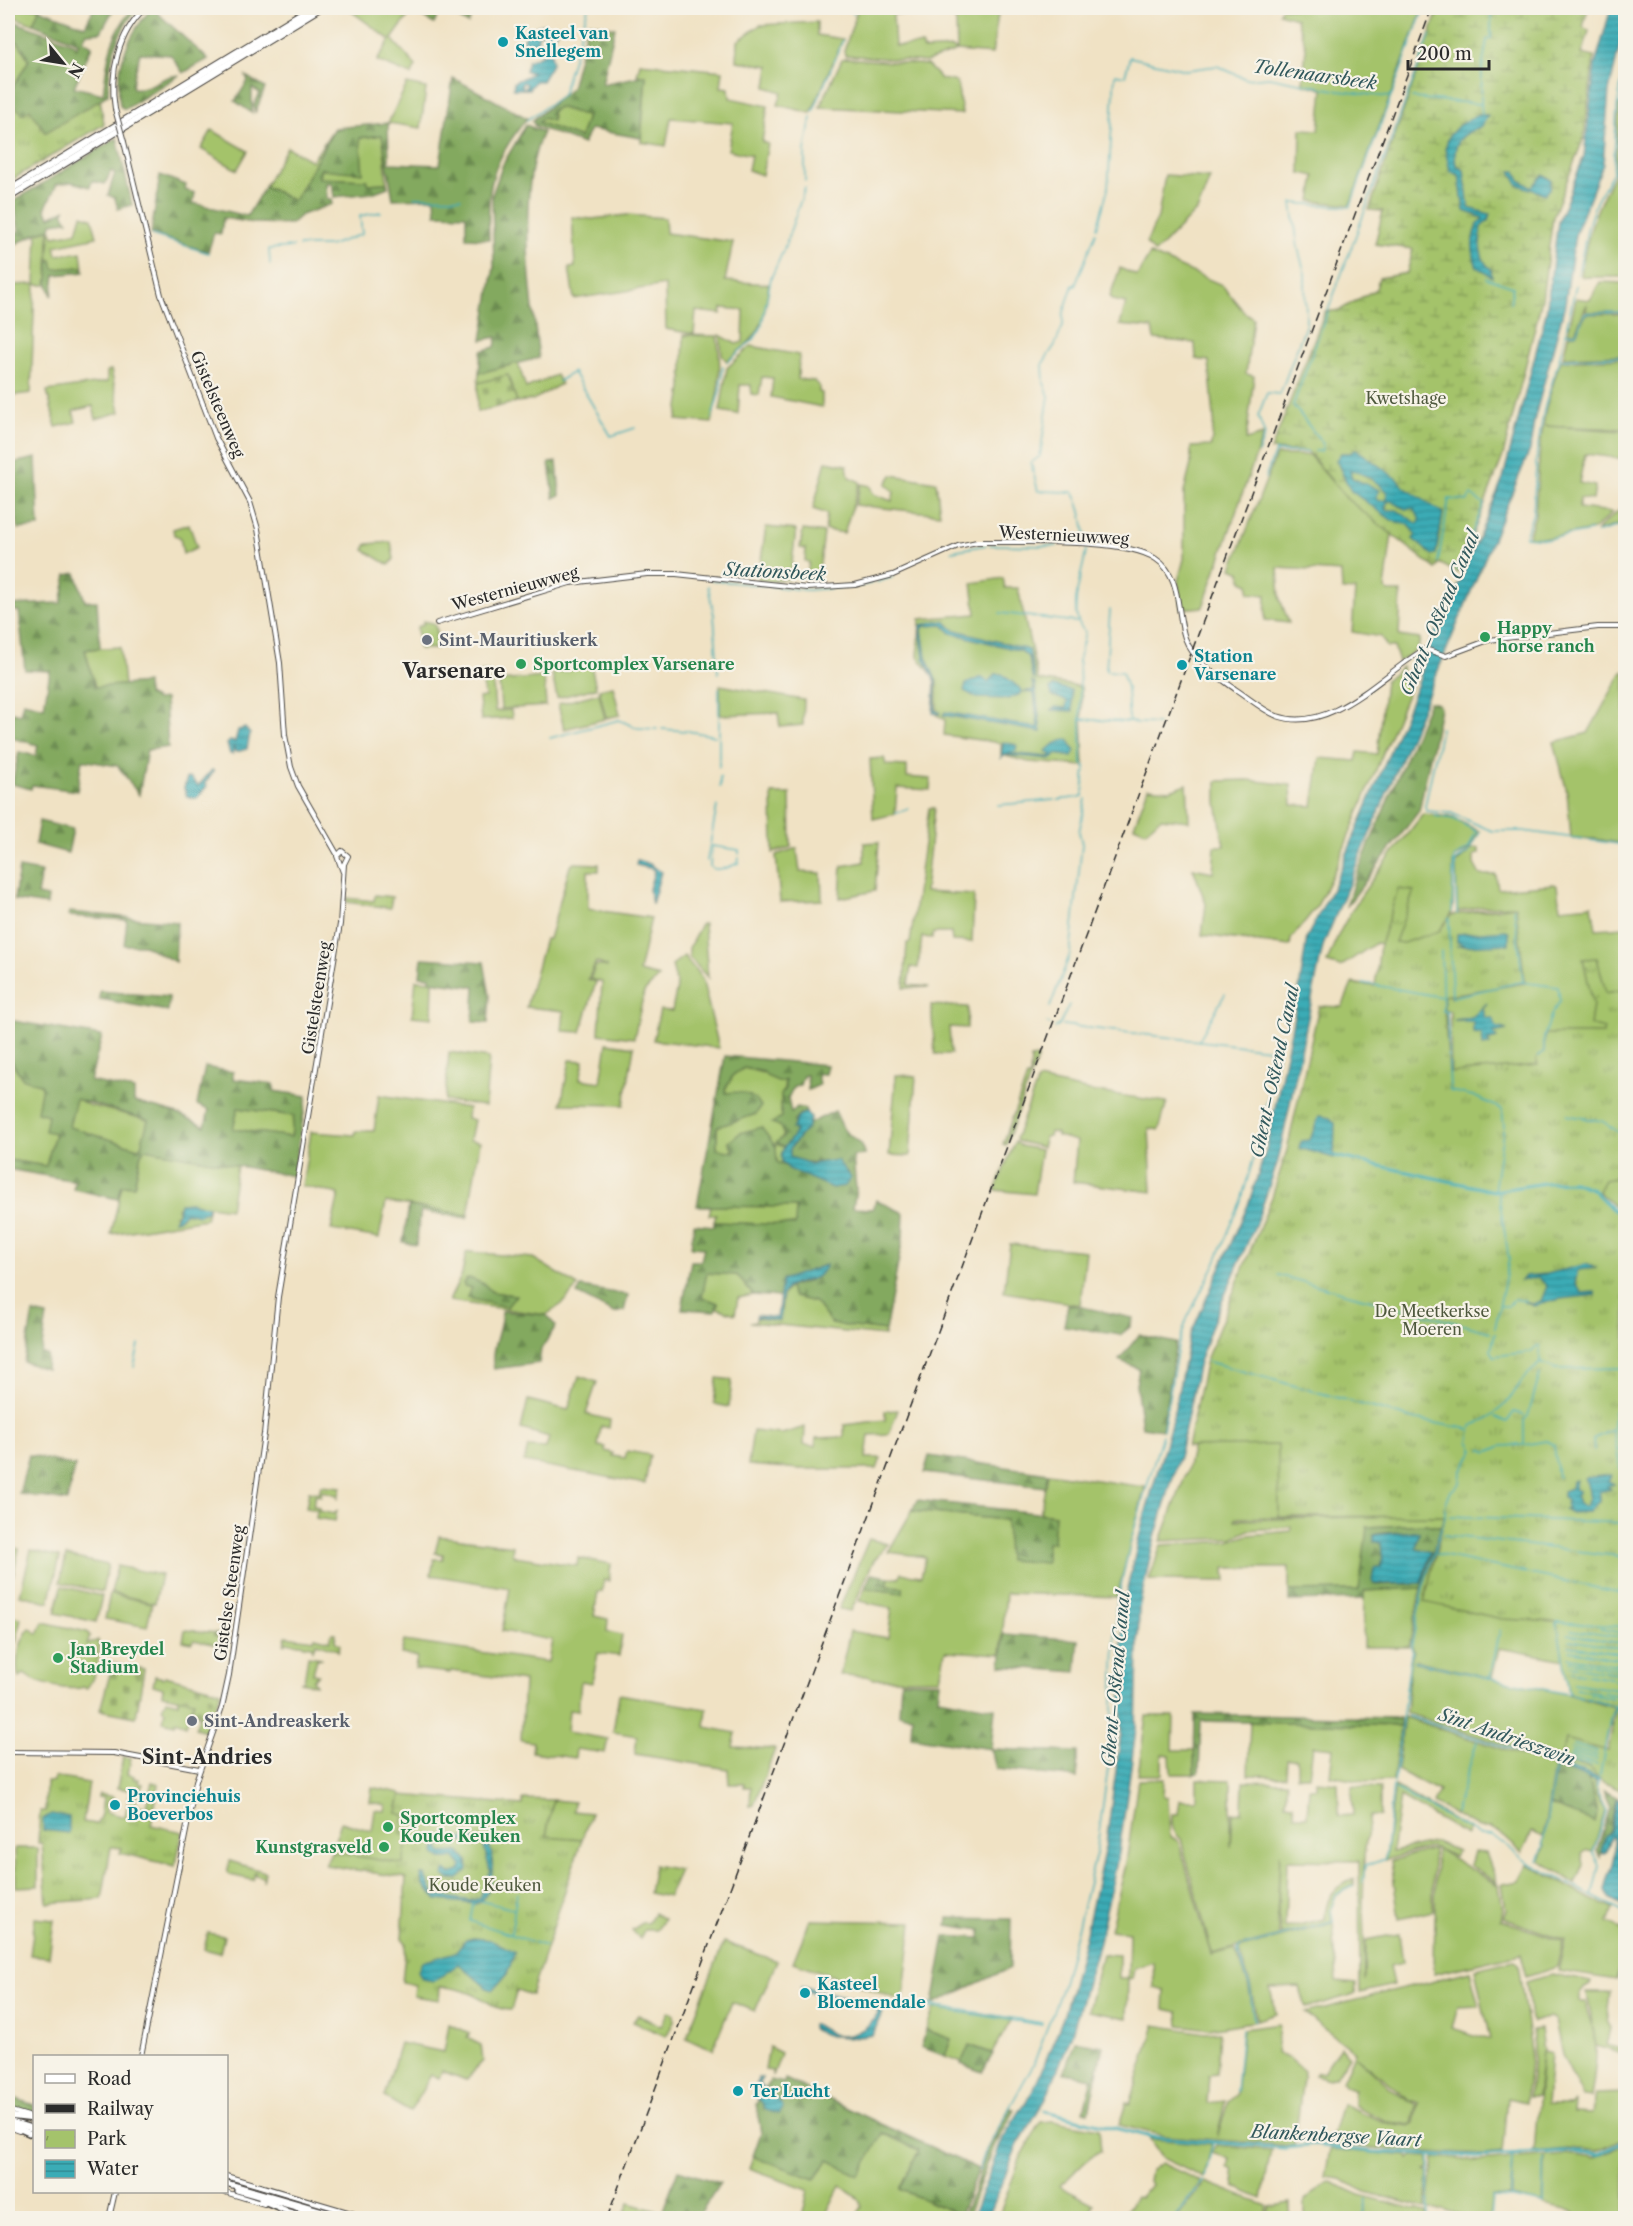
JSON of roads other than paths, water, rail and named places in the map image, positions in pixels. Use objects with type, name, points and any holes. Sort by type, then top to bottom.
[{"type":"highway","points":[[8,191],[310,8]]},
{"type":"highway","points":[[8,198],[320,8]]},
{"type":"highway","points":[[8,2121],[33,2119]]},
{"type":"highway","points":[[8,2121],[33,2127]]},
{"type":"highway","points":[[8,2121],[32,2134]]},
{"type":"highway","points":[[228,2185],[285,2210]]},
{"type":"highway","points":[[228,2185],[347,2218]]},
{"type":"highway","points":[[240,2190],[333,2218]]},
{"type":"main road","name":"Gistelsteenweg","points":[[145,8],[129,28],[116,60],[113,81],[116,110],[161,295],[216,438],[250,502],[258,529],[280,663],[285,735],[291,767],[298,786],[339,853]]},
{"type":"main road","name":"Westernieuwweg","points":[[437,623],[563,585],[663,573],[821,588],[872,582],[958,546],[977,542],[1090,545],[1131,549],[1148,554],[1162,563],[1173,580],[1183,633],[1191,649],[1218,677],[1279,716],[1297,720],[1322,715],[1363,694],[1423,650],[1446,656],[1489,640],[1592,628],[1626,627]]},
{"type":"main road","points":[[339,853],[347,854],[343,862]]},
{"type":"main road","points":[[339,853],[343,862]]},
{"type":"main road","name":"Gistelsteenweg","points":[[307,1127],[340,924],[343,862]]},
{"type":"main road","name":"Gistelse Steenweg","points":[[141,2055],[199,1769],[222,1707],[228,1675],[264,1434],[278,1297],[307,1127]]},
{"type":"main road","points":[[8,1752],[117,1753],[199,1769]]},
{"type":"main road","points":[[8,2110],[33,2119]]},
{"type":"main road","points":[[228,2177],[368,2218]]},
{"type":"main road","points":[[109,2218],[115,2193]]},
{"type":"main road","points":[[228,2193],[313,2218]]},
{"type":"water","points":[[1611,8],[1625,8],[1625,23],[1609,91],[1603,164],[1575,235],[1565,304],[1534,421],[1530,450],[1323,946],[1278,1161],[1257,1221],[1212,1325],[1199,1362],[1180,1453],[1152,1548],[1139,1608],[1136,1730],[1119,1852],[1099,1942],[1071,2036],[1046,2099],[1017,2146],[988,2218],[972,2218],[1003,2138],[1032,2092],[1063,2018],[1085,1937],[1106,1843],[1121,1734],[1123,1606],[1142,1525],[1173,1417],[1189,1338],[1248,1205],[1266,1150],[1298,997],[1307,937],[1333,887],[1419,681],[1431,640],[1454,596],[1503,478],[1546,313],[1558,222],[1584,156],[1595,65]]},
{"type":"water","points":[[544,24],[557,31],[554,35],[541,33],[538,35],[537,46],[525,50],[522,44],[527,33]]},
{"type":"water","points":[[547,52],[551,53],[552,64],[542,81],[535,81],[529,89],[525,89],[527,84],[523,82],[521,85],[524,89],[513,89],[514,82],[533,73],[525,71],[528,61]]},
{"type":"water","points":[[1477,115],[1488,115],[1482,126],[1463,136],[1455,150],[1455,157],[1456,165],[1464,170],[1469,208],[1490,214],[1488,221],[1481,227],[1480,244],[1482,255],[1491,269],[1492,277],[1477,267],[1474,254],[1474,235],[1483,218],[1464,211],[1459,175],[1450,171],[1445,149],[1449,136],[1459,125]]},
{"type":"water","points":[[1511,171],[1516,171],[1520,180],[1532,187],[1543,175],[1551,180],[1550,189],[1545,194],[1518,185]]},
{"type":"water","points":[[1356,449],[1397,479],[1404,487],[1443,513],[1436,554],[1432,555],[1413,539],[1416,534],[1409,525],[1393,521],[1351,491],[1336,460],[1341,453],[1350,453]],"holes":[[[1350,471],[1365,475],[1379,485],[1387,492],[1387,500],[1378,501],[1376,497],[1380,490],[1352,478]],[[1392,501],[1406,510],[1414,508],[1420,520],[1418,524],[1397,510],[1385,510],[1387,502]]]},
{"type":"water","points":[[937,621],[946,622],[953,629],[1029,650],[1035,680],[1032,677],[1029,658],[1021,651],[951,633],[943,625],[925,626],[922,629],[926,656],[936,680],[935,711],[940,712],[939,714],[933,713],[935,682],[924,658],[920,629],[921,625]]},
{"type":"water","points":[[995,674],[1002,674],[1022,690],[1021,694],[1008,699],[977,698],[964,691],[966,684],[981,677],[988,682]]},
{"type":"water","points":[[1032,682],[1035,684],[1041,732],[943,715],[945,712],[1038,728],[1034,693],[1023,692],[1034,690]]},
{"type":"water","points":[[1053,686],[1071,690],[1073,711],[1052,710],[1055,707],[1066,708],[1067,701],[1052,696],[1050,689]]},
{"type":"water","points":[[245,728],[250,734],[247,749],[236,752],[233,746],[233,754],[230,754],[227,744],[230,741],[235,742],[238,730]]},
{"type":"water","points":[[1068,739],[1075,751],[1072,757],[1056,754],[1052,759],[1005,755],[1001,758],[1003,742],[1017,745],[1016,751],[1007,753],[1050,757],[1052,756],[1046,751],[1048,749]]},
{"type":"water","points":[[212,770],[214,771],[205,783],[207,786],[197,798],[187,797],[184,788],[187,778],[191,778],[198,786]]},
{"type":"water","points":[[637,860],[650,864],[661,872],[652,904],[649,889],[653,869],[636,865]]},
{"type":"water","points":[[1506,930],[1509,933],[1509,944],[1456,946],[1464,945],[1457,942],[1457,934]]},
{"type":"water","points":[[1487,1003],[1483,1008],[1485,1018],[1493,1018],[1496,1027],[1507,1030],[1493,1033],[1497,1038],[1487,1041],[1490,1045],[1483,1046],[1482,1034],[1473,1033],[1473,1022],[1453,1020],[1472,1018]]},
{"type":"water","points":[[806,1113],[811,1117],[807,1128],[790,1148],[790,1157],[811,1164],[837,1160],[851,1178],[845,1186],[832,1188],[789,1169],[782,1162],[782,1152],[796,1130],[792,1129],[798,1117]]},
{"type":"water","points":[[1319,1116],[1330,1118],[1335,1123],[1334,1158],[1299,1148],[1301,1141],[1310,1140]]},
{"type":"water","points":[[191,1202],[208,1207],[207,1211],[199,1215],[186,1212],[179,1219],[174,1220],[180,1203]]},
{"type":"water","points":[[1586,1264],[1595,1268],[1578,1270],[1575,1283],[1582,1293],[1595,1292],[1596,1295],[1560,1299],[1534,1306],[1523,1302],[1533,1304],[1541,1301],[1547,1286],[1538,1277],[1521,1281],[1525,1276],[1547,1274]]},
{"type":"water","points":[[826,1265],[817,1276],[788,1287],[782,1299],[780,1321],[756,1317],[757,1315],[777,1318],[782,1280]]},
{"type":"water","points":[[1611,1475],[1608,1481],[1614,1484],[1607,1486],[1611,1489],[1599,1492],[1599,1501],[1589,1512],[1571,1513],[1564,1509],[1568,1508],[1565,1504],[1568,1502],[1563,1497],[1563,1492],[1571,1489],[1572,1481],[1576,1480],[1574,1489],[1579,1491],[1576,1495],[1579,1503],[1585,1507],[1589,1492],[1584,1478]]},
{"type":"water","points":[[1415,1531],[1419,1533],[1416,1548],[1431,1552],[1421,1583],[1374,1584],[1372,1581],[1374,1568],[1381,1567],[1383,1561],[1381,1543],[1374,1541],[1374,1535]]},
{"type":"water","points":[[1528,1755],[1556,1762],[1599,1779],[1598,1782]]},
{"type":"water","points":[[1617,1799],[1625,1802],[1625,1907],[1609,1898],[1605,1890],[1615,1857],[1613,1836],[1611,1836],[1607,1851],[1603,1854],[1601,1851],[1605,1836],[1610,1831]]},
{"type":"water","points":[[51,1814],[69,1817],[69,1833],[43,1830],[43,1819]]},
{"type":"water","points":[[466,1838],[486,1840],[489,1846],[492,1855],[492,1874],[487,1892],[476,1904],[437,1900],[424,1886],[421,1875],[425,1875],[435,1895],[471,1901],[480,1898],[490,1871],[483,1843],[454,1841],[438,1847],[442,1853],[459,1852],[467,1860],[468,1870],[458,1879],[450,1879],[443,1875],[446,1870],[451,1874],[460,1871],[462,1866],[459,1862],[455,1858],[441,1859],[435,1853],[437,1841]]},
{"type":"water","points":[[473,1938],[492,1940],[515,1952],[507,1974],[493,1990],[487,1988],[459,1964],[434,1981],[422,1979],[418,1971],[422,1962],[456,1952],[466,1940]]},
{"type":"water","points":[[801,1986],[882,2005],[883,2010],[874,2032],[872,2035],[841,2038],[812,2029],[812,2025],[816,2025],[839,2036],[851,2035],[868,2026],[878,2011],[863,2003],[824,1997],[801,1989]]},
{"type":"water","points":[[758,2078],[762,2078],[759,2083],[783,2107],[778,2114],[766,2110],[761,2101],[754,2096]]},
{"type":"waterway","points":[[527,120],[562,95],[588,8]]},
{"type":"waterway","points":[[853,14],[856,8]]},
{"type":"waterway","points":[[1258,453],[1265,435],[1258,416],[1267,393],[1280,394],[1306,324],[1305,274],[1298,248],[1292,203],[1350,207],[1424,8]]},
{"type":"waterway","name":"Tollenaarsbeek","points":[[1412,98],[1481,104],[1482,69],[1487,40],[1491,38],[1491,8]]},
{"type":"waterway","points":[[1315,451],[1321,451],[1323,444],[1293,405],[1430,35]]},
{"type":"waterway","points":[[813,112],[843,40]]},
{"type":"waterway","name":"Tollenaarsbeek","points":[[1097,228],[1108,189],[1115,74],[1125,76],[1130,57],[1186,70],[1217,66],[1246,79],[1269,77],[1340,91],[1388,97],[1391,94]]},
{"type":"waterway","points":[[1578,275],[1588,226],[1596,202],[1613,172],[1617,107],[1626,57]]},
{"type":"waterway","points":[[1481,104],[1482,115]]},
{"type":"waterway","points":[[1618,104],[1626,106]]},
{"type":"waterway","points":[[805,181],[805,151],[811,117]]},
{"type":"waterway","points":[[1615,172],[1626,174]]},
{"type":"waterway","points":[[727,362],[754,339],[761,328],[771,278],[784,249],[805,188]]},
{"type":"waterway","points":[[414,197],[461,198]]},
{"type":"waterway","points":[[299,246],[329,246],[362,234],[360,216],[381,212]]},
{"type":"waterway","name":"Tollenaarsbeek","points":[[1086,542],[1081,510],[1073,492],[1038,491],[1031,463],[1040,456],[1049,396],[1044,383],[1043,363],[1055,345],[1063,326],[1063,315],[1073,285],[1075,286],[1096,233]]},
{"type":"waterway","points":[[152,235],[208,253]]},
{"type":"waterway","points":[[270,264],[269,249],[293,247]]},
{"type":"waterway","points":[[1486,278],[1513,287],[1510,303]]},
{"type":"waterway","points":[[1576,285],[1560,356],[1544,409],[1537,451],[1533,513],[1525,537],[1548,539],[1591,531]]},
{"type":"waterway","points":[[1566,333],[1576,333],[1585,313],[1626,312]]},
{"type":"waterway","points":[[1560,359],[1626,356]]},
{"type":"waterway","points":[[712,418],[720,390],[723,366]]},
{"type":"waterway","points":[[559,381],[573,372],[611,436],[635,428]]},
{"type":"waterway","points":[[1265,478],[1275,452],[1308,452]]},
{"type":"waterway","name":"Ghent–Ostend Canal","points":[[1438,562],[1449,499],[1467,501],[1471,495],[1484,504],[1457,570]]},
{"type":"waterway","points":[[1596,533],[1626,524]]},
{"type":"waterway","name":"Stationsbeek","points":[[952,551],[986,545]]},
{"type":"waterway","name":"Stationsbeek","points":[[990,545],[1057,546]]},
{"type":"waterway","name":"Tollenaarsbeek","points":[[1076,798],[1083,796],[1085,766],[1082,765],[1079,658],[1085,632],[1079,624],[1076,604],[1086,550]]},
{"type":"waterway","name":"Stationsbeek","points":[[877,582],[893,577]]},
{"type":"waterway","name":"Stationsbeek","points":[[711,580],[807,590],[850,587]]},
{"type":"waterway","name":"Stationsbeek","points":[[858,586],[873,583]]},
{"type":"waterway","name":"Stationsbeek","points":[[708,586],[714,615],[718,673]]},
{"type":"waterway","points":[[1110,610],[1106,671],[1122,672],[1127,688],[1129,722]]},
{"type":"waterway","points":[[1000,613],[1077,622]]},
{"type":"waterway","name":"Tollenaarsbeek","points":[[719,688],[719,767]]},
{"type":"waterway","points":[[1081,719],[1158,724]]},
{"type":"waterway","points":[[550,738],[619,720],[638,728],[657,729]]},
{"type":"waterway","points":[[1441,728],[1425,806],[1427,811],[1451,813],[1492,831],[1523,831],[1626,845]]},
{"type":"waterway","points":[[662,729],[686,731]]},
{"type":"waterway","points":[[688,731],[715,736]]},
{"type":"waterway","name":"Tollenaarsbeek","points":[[720,777],[720,787]]},
{"type":"waterway","name":"Tollenaarsbeek","points":[[1058,800],[1074,798]]},
{"type":"waterway","points":[[1050,1007],[1070,954],[1082,844],[1079,832],[1086,799]]},
{"type":"waterway","name":"Tollenaarsbeek","points":[[998,805],[1054,800]]},
{"type":"waterway","name":"Tollenaarsbeek","points":[[707,861],[717,806]]},
{"type":"waterway","name":"Tollenaarsbeek","points":[[896,813],[908,809]]},
{"type":"waterway","points":[[1435,816],[1454,819],[1476,831],[1469,848],[1454,858],[1452,912]]},
{"type":"waterway","points":[[1457,914],[1455,862],[1470,851],[1480,832]]},
{"type":"waterway","name":"Tollenaarsbeek","points":[[710,866],[712,846],[739,850],[739,854]]},
{"type":"waterway","name":"Tollenaarsbeek","points":[[710,867],[716,869],[727,867],[738,863],[739,858]]},
{"type":"waterway","points":[[1514,908],[1523,981]]},
{"type":"waterway","points":[[1449,918],[1452,997],[1521,982],[1558,987],[1560,1001],[1552,1013],[1544,1037],[1544,1051],[1538,1057]]},
{"type":"waterway","points":[[1441,951],[1443,1011],[1447,1012],[1450,1091],[1473,1096],[1502,1109],[1504,1126],[1494,1191]]},
{"type":"waterway","points":[[1363,983],[1442,997]]},
{"type":"waterway","points":[[1199,1040],[1225,994]]},
{"type":"waterway","points":[[1055,1028],[1060,1024],[1069,1005]]},
{"type":"waterway","name":"Ghent–Ostend Canal","points":[[1063,1025],[1278,1050],[1260,1136],[1241,1201],[1215,1264],[1187,1319],[1178,1346],[1163,1430]]},
{"type":"waterway","points":[[1566,1115],[1602,1121],[1626,1137]]},
{"type":"waterway","points":[[1335,1156],[1494,1191],[1544,1183],[1573,1182],[1592,1189],[1612,1209],[1626,1214]]},
{"type":"waterway","name":"Sint Andrieszwin","points":[[1495,1328],[1509,1259],[1498,1191]]},
{"type":"waterway","points":[[1278,1275],[1490,1332]]},
{"type":"waterway","points":[[1500,1306],[1508,1306],[1514,1299],[1526,1301]]},
{"type":"waterway","points":[[1394,1783],[1410,1659],[1413,1652],[1411,1648],[1423,1587],[1445,1517],[1445,1506],[1451,1491],[1460,1483],[1461,1472],[1474,1450],[1469,1441],[1472,1426],[1490,1417],[1507,1403],[1524,1378],[1540,1363],[1540,1346],[1530,1352],[1494,1356],[1491,1349],[1495,1333]]},
{"type":"waterway","points":[[134,1367],[139,1345]]},
{"type":"waterway","points":[[1206,1361],[1417,1420],[1469,1429]]},
{"type":"waterway","points":[[1540,1363],[1556,1369],[1626,1368]]},
{"type":"waterway","points":[[1540,1374],[1528,1416],[1524,1420],[1524,1445],[1546,1441],[1554,1445],[1558,1477]]},
{"type":"waterway","points":[[1620,1468],[1613,1429],[1614,1414],[1626,1381]]},
{"type":"waterway","points":[[1496,1417],[1507,1422],[1514,1412],[1524,1415]]},
{"type":"waterway","points":[[1594,1450],[1593,1439],[1612,1430]]},
{"type":"waterway","name":"Ghent–Ostend Canal","points":[[979,2170],[985,2152],[1034,2063],[1062,1987],[1096,1854],[1112,1740],[1116,1608],[1130,1544],[1162,1435]]},
{"type":"waterway","points":[[1481,1449],[1488,1452],[1501,1446],[1523,1445]]},
{"type":"waterway","points":[[1618,1449],[1626,1451]]},
{"type":"waterway","points":[[1449,1516],[1626,1523]]},
{"type":"waterway","points":[[1444,1535],[1626,1557]]},
{"type":"waterway","points":[[1436,1554],[1626,1594]]},
{"type":"waterway","points":[[1616,1707],[1569,1693],[1557,1622],[1626,1627]]},
{"type":"waterway","points":[[1600,1629],[1626,1633]]},
{"type":"waterway","points":[[1414,1661],[1490,1678],[1500,1630]]},
{"type":"waterway","points":[[1571,1630],[1626,1638]]},
{"type":"waterway","points":[[1568,1634],[1626,1644]]},
{"type":"waterway","points":[[1570,1640],[1626,1649]]},
{"type":"waterway","points":[[1569,1646],[1626,1654]]},
{"type":"waterway","points":[[1570,1650],[1626,1660]]},
{"type":"waterway","points":[[1569,1657],[1625,1666]]},
{"type":"waterway","points":[[1570,1661],[1623,1670]]},
{"type":"waterway","points":[[1570,1666],[1616,1674]]},
{"type":"waterway","points":[[1572,1672],[1621,1681]]},
{"type":"waterway","points":[[1491,1678],[1568,1694]]},
{"type":"waterway","points":[[1574,1683],[1618,1690]]},
{"type":"waterway","points":[[1600,1775],[1610,1720],[1626,1686]]},
{"type":"waterway","points":[[1576,1689],[1616,1695]]},
{"type":"waterway","points":[[1590,1694],[1613,1699]]},
{"type":"waterway","name":"Sint Andrieszwin","points":[[1407,1716],[1529,1755]]},
{"type":"waterway","points":[[1455,1813],[1477,1741]]},
{"type":"waterway","points":[[1573,1745],[1597,1752]]},
{"type":"waterway","points":[[1572,1749],[1596,1756]]},
{"type":"waterway","points":[[1572,1753],[1596,1760]]},
{"type":"waterway","points":[[1570,1756],[1597,1765]]},
{"type":"waterway","points":[[1567,1759],[1591,1767]]},
{"type":"waterway","points":[[1538,1861],[1544,1846],[1555,1766]]},
{"type":"waterway","points":[[1592,1895],[1599,1866],[1593,1853],[1606,1811],[1596,1790],[1599,1778]]},
{"type":"waterway","name":"Sint Andrieszwin","points":[[1363,1882],[1365,1866],[1385,1859],[1393,1786]]},
{"type":"waterway","points":[[1393,1788],[1478,1834],[1492,1835],[1526,1861],[1626,1914]]},
{"type":"waterway","name":"Sint Andrieszwin","points":[[1239,1957],[1238,1948],[1333,1922],[1331,1909],[1336,1895],[1354,1886]]},
{"type":"waterway","points":[[511,1934],[517,1893]]},
{"type":"waterway","points":[[481,1901],[513,1909]]},
{"type":"waterway","points":[[473,1904],[470,1921],[545,1946]]},
{"type":"waterway","name":"Sint Andrieszwin","points":[[1240,1959],[1250,1987],[1254,2022]]},
{"type":"waterway","points":[[909,2004],[1042,2025]]},
{"type":"waterway","points":[[925,2004],[1042,2023]]},
{"type":"waterway","name":"Sint Andrieszwin","points":[[1236,2091],[1242,2029]]},
{"type":"waterway","name":"Blankenbergse Vaart","points":[[1045,2111],[1151,2137],[1285,2148],[1315,2145],[1373,2152],[1477,2157],[1564,2151],[1598,2155],[1626,2140]]},
{"type":"waterway","points":[[1205,2178],[1213,2142]]},
{"type":"waterway","points":[[1428,2218],[1430,2154]]},
{"type":"waterway","points":[[1490,2218],[1492,2197],[1511,2198],[1513,2156]]},
{"type":"waterway","points":[[1512,2198],[1544,2204],[1544,2159]]},
{"type":"waterway","points":[[1175,2218],[1204,2181]]},
{"type":"waterway","points":[[1363,2218],[1367,2199]]},
{"type":"railway","points":[[607,2218],[1432,8]]},
{"type":"place","name":"Kasteel van Snellegem","points":[[503,42]]},
{"type":"place","name":"Happy horse ranch","points":[[1485,637]]},
{"type":"place","name":"Sint-Mauritiuskerk","points":[[427,640]]},
{"type":"place","name":"Sportcomplex Varsenare","points":[[521,664]]},
{"type":"place","name":"Station Varsenare","points":[[1182,665]]},
{"type":"place","name":"Jan Breydel Stadium","points":[[58,1658]]},
{"type":"place","name":"Sint-Andreaskerk","points":[[192,1721]]},
{"type":"place","name":"Provinciehuis Boeverbos","points":[[115,1805]]},
{"type":"place","name":"Sportcomplex Koude Keuken","points":[[388,1827]]},
{"type":"place","name":"Kunstgrasveld","points":[[384,1847]]},
{"type":"place","name":"Kasteel Bloemendale","points":[[805,1993]]},
{"type":"place","name":"Ter Lucht","points":[[738,2091]]},
{"type":"district","name":"Varsenare","points":[[454,671]]},
{"type":"district","name":"Sint-Andries","points":[[207,1757]]},
{"type":"park label","name":"Kwetshage","points":[[1406,398]]},
{"type":"park label","name":"De Meetkerkse Moeren","points":[[1432,1320]]},
{"type":"park label","name":"Koude Keuken","points":[[485,1885]]}]
